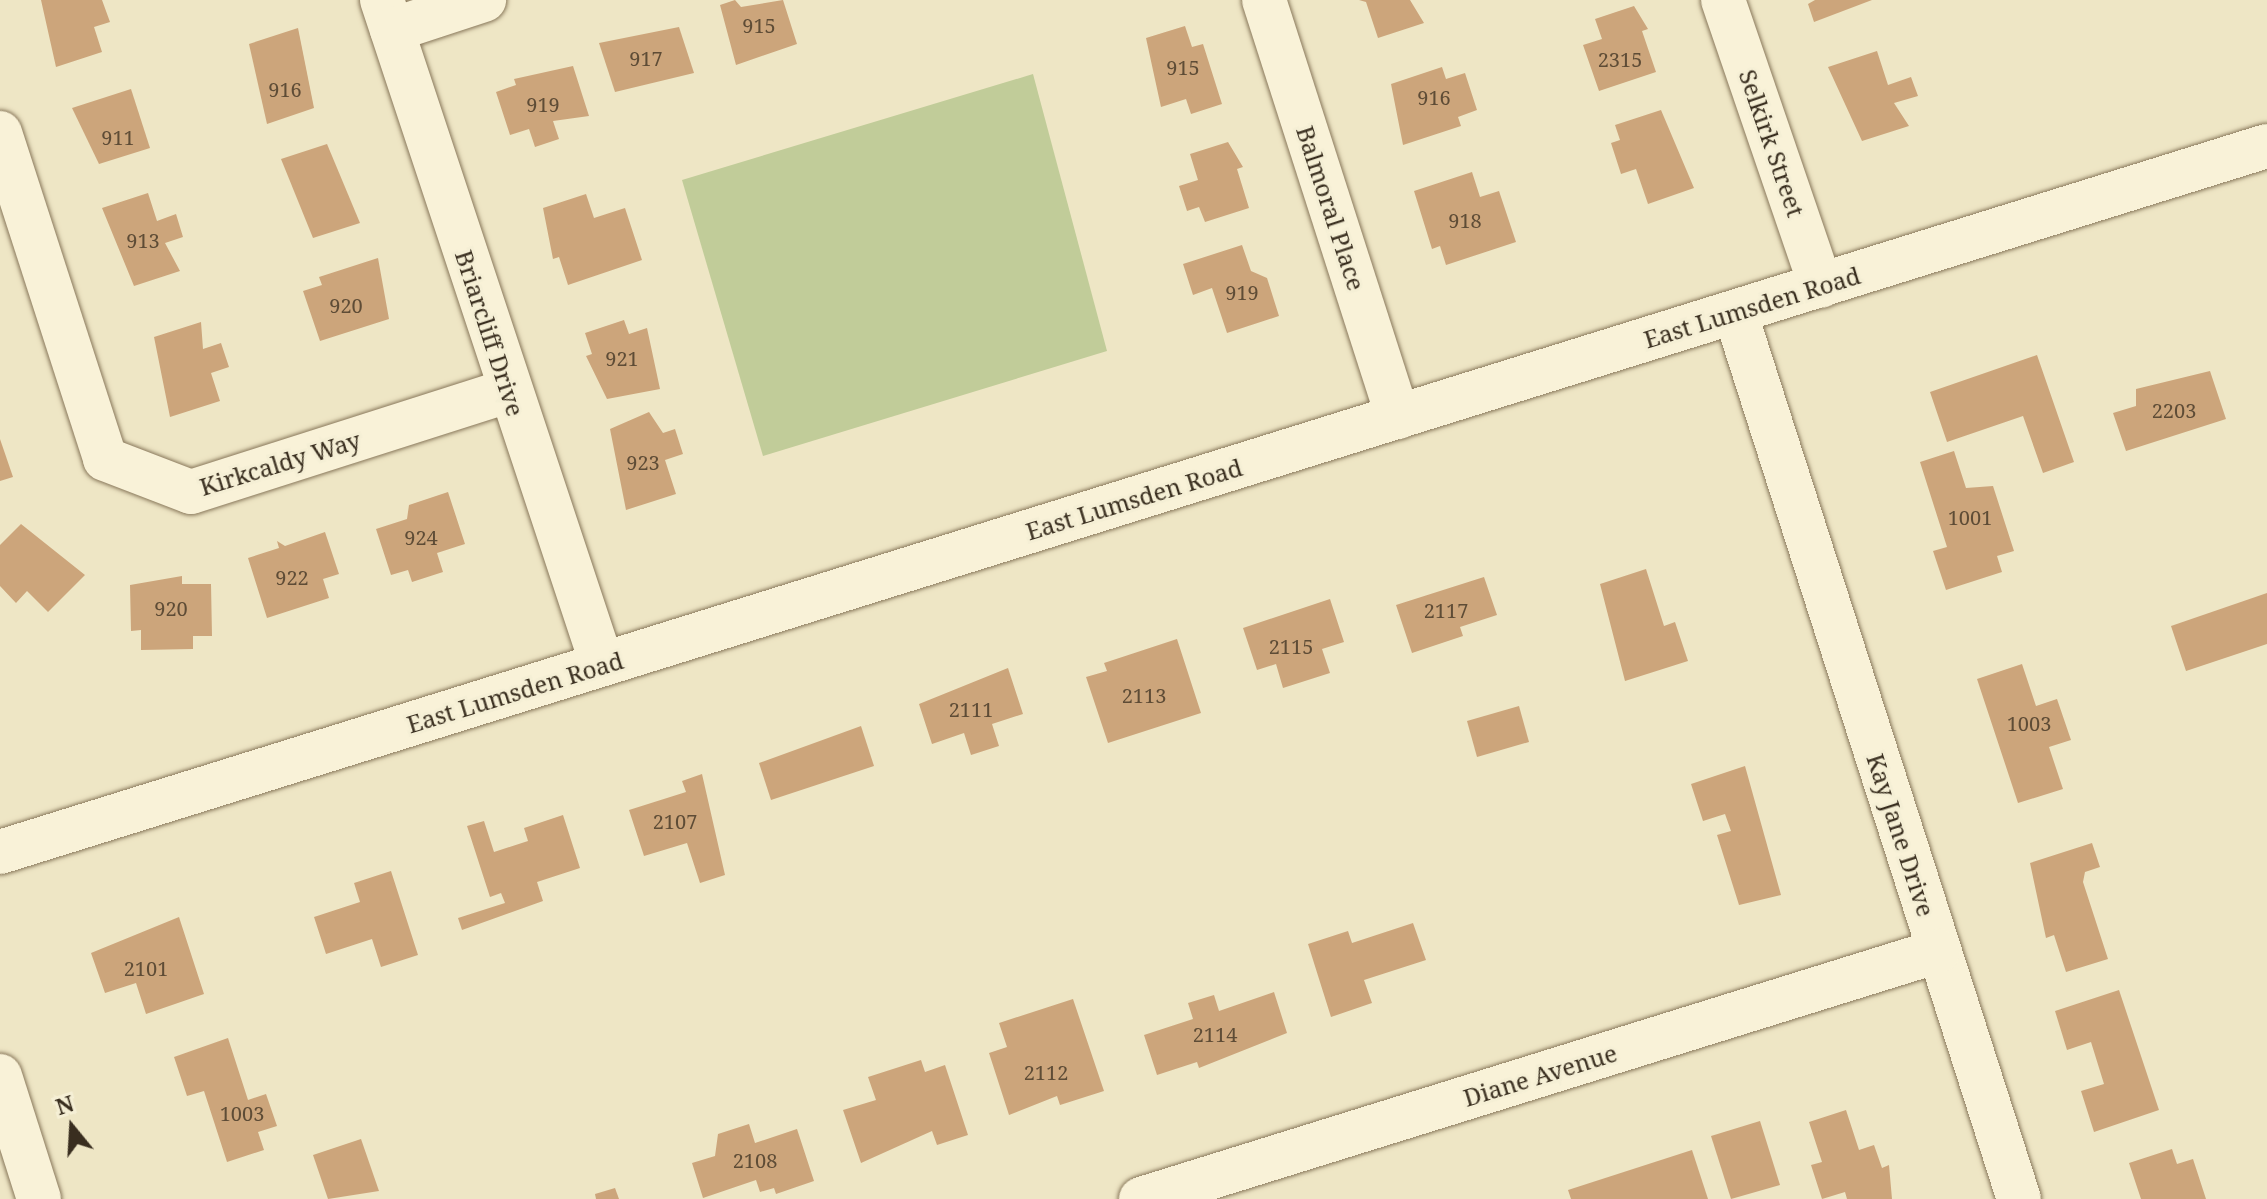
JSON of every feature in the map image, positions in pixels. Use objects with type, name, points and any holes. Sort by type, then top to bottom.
[{"type":"street","points":[[387,15],[484,0]]},
{"type":"street","name":"Balmoral Place","points":[[1264,0],[1398,417]]},
{"type":"street","name":"Selkirk Street","points":[[1723,0],[1821,286]]},
{"type":"street","name":"Briarcliff Drive","points":[[387,15],[508,391],[602,664]]},
{"type":"street","name":"Kirkcaldy Way","points":[[0,133],[105,459],[191,492],[508,391]]},
{"type":"street","name":"East Lumsden Road","points":[[0,852],[2267,146]]},
{"type":"street","name":"Kay Jane Drive","points":[[1735,312],[2019,1199]]},
{"type":"street","name":"Diane Avenue","points":[[1141,1199],[1938,951]]},
{"type":"street","points":[[0,1076],[39,1199]]},
{"type":"green space","points":[[1033,74],[1107,351],[763,456],[682,180]]},
{"type":"building","points":[[41,0],[102,0],[110,22],[94,27],[102,52],[56,67]]},
{"type":"building","points":[[735,0],[741,7],[783,0],[797,44],[736,65],[720,5]]},
{"type":"building","points":[[1359,0],[1410,0],[1424,23],[1378,38],[1366,2]]},
{"type":"building","points":[[1815,0],[1872,0],[1814,22],[1808,4]]},
{"type":"building","points":[[1634,6],[1648,29],[1642,31],[1656,72],[1599,91],[1583,45],[1602,39],[1595,19]]},
{"type":"building","points":[[1185,26],[1192,47],[1203,44],[1222,104],[1191,114],[1186,99],[1161,107],[1146,38]]},
{"type":"building","points":[[679,27],[694,73],[615,92],[599,43]]},
{"type":"building","points":[[298,28],[314,108],[267,124],[249,44]]},
{"type":"building","points":[[1877,51],[1888,85],[1911,77],[1918,96],[1894,103],[1909,126],[1862,141],[1828,67]]},
{"type":"building","points":[[573,66],[589,116],[553,121],[559,139],[535,147],[529,129],[510,135],[496,92],[516,85],[514,79]]},
{"type":"building","points":[[1442,67],[1446,79],[1465,73],[1477,110],[1458,117],[1461,126],[1403,145],[1391,84]]},
{"type":"building","points":[[131,89],[150,148],[99,164],[72,108]]},
{"type":"building","points":[[1661,110],[1694,188],[1648,204],[1636,169],[1621,174],[1611,143],[1620,140],[1615,125]]},
{"type":"building","points":[[1228,142],[1243,167],[1237,169],[1249,208],[1205,222],[1199,207],[1187,211],[1179,186],[1198,180],[1190,154]]},
{"type":"building","points":[[327,144],[360,223],[313,238],[281,159]]},
{"type":"building","points":[[1472,172],[1480,197],[1499,191],[1516,242],[1446,265],[1440,246],[1432,249],[1414,191]]},
{"type":"building","points":[[148,193],[157,221],[176,214],[183,237],[165,243],[180,271],[134,286],[102,208]]},
{"type":"building","points":[[586,194],[594,218],[625,208],[642,260],[568,285],[559,257],[553,259],[543,208]]},
{"type":"building","points":[[1242,245],[1251,271],[1267,278],[1279,316],[1227,333],[1212,288],[1193,295],[1183,264]]},
{"type":"building","points":[[378,258],[389,319],[320,341],[303,291],[322,285],[319,277]]},
{"type":"building","points":[[624,320],[629,334],[647,328],[660,389],[607,399],[586,356],[592,354],[585,333]]},
{"type":"building","points":[[201,322],[203,349],[221,343],[229,367],[211,373],[220,401],[170,417],[154,337]]},
{"type":"building","points":[[2037,355],[2074,462],[2043,473],[2023,416],[1947,442],[1930,392]]},
{"type":"building","points":[[2210,371],[2226,419],[2126,451],[2113,413],[2136,406],[2136,389]]},
{"type":"building","points":[[649,412],[663,433],[675,429],[683,454],[665,460],[676,494],[626,510],[610,429]]},
{"type":"building","points":[[0,439],[13,477],[0,481]]},
{"type":"building","points":[[1954,451],[1966,488],[1993,486],[2014,551],[1997,556],[2002,572],[1946,590],[1933,551],[1947,547],[1920,462]]},
{"type":"building","points":[[448,492],[465,544],[437,553],[443,572],[412,582],[408,570],[391,575],[376,529],[407,519],[409,505]]},
{"type":"building","points":[[21,524],[85,575],[48,612],[27,591],[16,603],[0,586],[0,545]]},
{"type":"building","points":[[325,532],[339,574],[323,579],[329,598],[267,618],[248,558],[279,548],[277,541],[285,546]]},
{"type":"building","points":[[1646,569],[1664,626],[1675,622],[1688,661],[1625,681],[1600,584]]},
{"type":"building","points":[[182,576],[182,584],[211,584],[212,636],[193,636],[193,649],[141,650],[141,630],[131,631],[130,585]]},
{"type":"building","points":[[1484,577],[1497,615],[1460,627],[1463,636],[1412,653],[1396,605]]},
{"type":"building","points":[[2267,593],[2267,644],[2186,671],[2171,626]]},
{"type":"building","points":[[1330,599],[1344,642],[1322,649],[1330,673],[1283,688],[1276,664],[1257,670],[1243,628]]},
{"type":"building","points":[[1177,639],[1201,713],[1108,743],[1086,677],[1107,671],[1104,663]]},
{"type":"building","points":[[2022,664],[2036,706],[2057,699],[2071,740],[2049,747],[2063,789],[2018,803],[1977,679]]},
{"type":"building","points":[[1008,668],[1023,714],[992,724],[999,746],[971,755],[964,733],[932,744],[919,704]]},
{"type":"building","points":[[1519,706],[1529,742],[1477,757],[1467,721]]},
{"type":"building","points":[[861,726],[874,766],[771,800],[759,763]]},
{"type":"building","points":[[1745,766],[1781,895],[1739,905],[1717,835],[1731,831],[1725,814],[1703,821],[1691,784]]},
{"type":"building","points":[[702,774],[725,875],[700,883],[687,843],[644,856],[629,810],[686,792],[682,781]]},
{"type":"building","points":[[563,815],[580,868],[537,882],[543,901],[462,930],[458,918],[505,903],[501,893],[490,897],[467,826],[484,821],[494,852],[528,841],[524,828]]},
{"type":"building","points":[[2092,843],[2100,867],[2085,872],[2083,882],[2108,959],[2066,972],[2054,935],[2046,938],[2030,863]]},
{"type":"building","points":[[391,871],[418,955],[381,967],[372,939],[326,954],[314,917],[360,902],[354,883]]},
{"type":"building","points":[[179,917],[204,994],[146,1014],[136,983],[105,993],[91,953]]},
{"type":"building","points":[[1413,923],[1426,960],[1364,980],[1372,1003],[1331,1017],[1308,944],[1348,931],[1352,943]]},
{"type":"building","points":[[2119,990],[2159,1110],[2094,1132],[2081,1091],[2104,1084],[2091,1042],[2067,1050],[2055,1011]]},
{"type":"building","points":[[1274,992],[1287,1033],[1199,1068],[1197,1062],[1157,1075],[1144,1035],[1193,1019],[1188,1003],[1214,995],[1219,1011]]},
{"type":"building","points":[[1073,999],[1104,1091],[1060,1105],[1057,1096],[1009,1115],[989,1053],[1007,1047],[999,1023]]},
{"type":"building","points":[[228,1038],[248,1100],[266,1094],[277,1126],[258,1132],[264,1150],[227,1162],[204,1091],[187,1096],[174,1057]]},
{"type":"building","points":[[921,1060],[925,1072],[945,1065],[968,1135],[937,1145],[932,1131],[861,1163],[843,1110],[876,1100],[868,1077]]},
{"type":"building","points":[[1846,1110],[1859,1150],[1874,1145],[1882,1168],[1889,1165],[1892,1199],[1847,1199],[1845,1192],[1822,1199],[1811,1165],[1822,1162],[1809,1122]]},
{"type":"building","points":[[1760,1121],[1780,1185],[1731,1199],[1711,1136]]},
{"type":"building","points":[[749,1124],[755,1143],[797,1129],[814,1181],[776,1194],[774,1188],[760,1192],[756,1180],[703,1198],[692,1163],[715,1156],[718,1134]]},
{"type":"building","points":[[361,1139],[379,1191],[328,1199],[313,1155]]},
{"type":"building","points":[[2172,1149],[2177,1164],[2193,1159],[2206,1199],[2141,1199],[2129,1163]]},
{"type":"building","points":[[1692,1150],[1708,1199],[1571,1199],[1568,1190]]},
{"type":"building","points":[[615,1188],[619,1199],[596,1199],[595,1194]]}]
